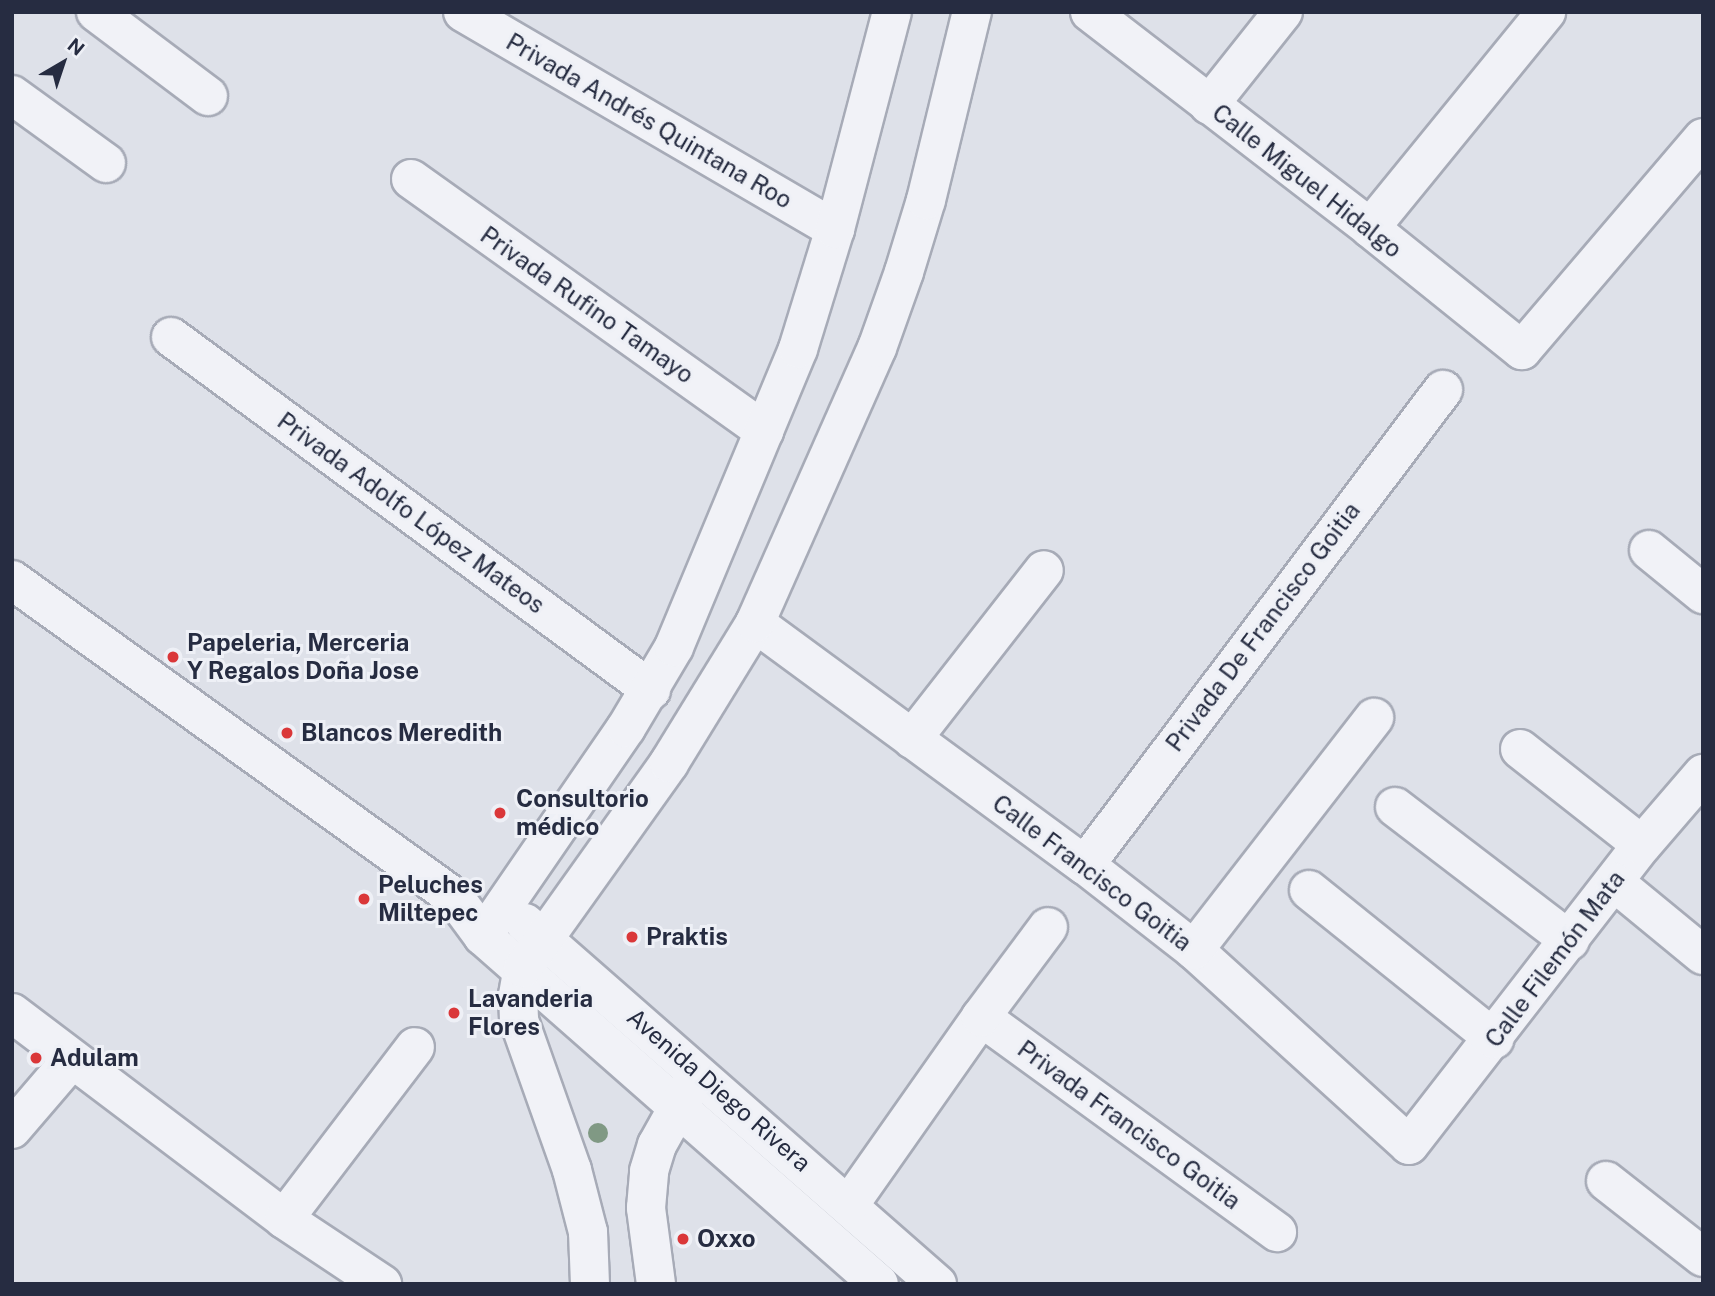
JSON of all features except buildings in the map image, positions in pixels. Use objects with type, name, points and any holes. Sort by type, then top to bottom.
[{"type":"street","points":[[96,12],[208,96]]},
{"type":"street","name":"Privada Andrés Quintana Roo","points":[[463,12],[835,229]]},
{"type":"street","points":[[493,920],[651,690],[674,647],[798,349],[835,229],[892,12]]},
{"type":"street","points":[[590,1284],[588,1232],[572,1170],[519,1020],[518,995],[533,953],[669,763],[755,624],[867,372],[904,272],[926,200],[972,12]]},
{"type":"street","name":"Calle Miguel Hidalgo","points":[[1090,12],[1370,228],[1522,350],[1703,138]]},
{"type":"street","points":[[1209,106],[1283,12]]},
{"type":"street","points":[[1370,228],[1546,12]]},
{"type":"street","points":[[12,95],[106,163]]},
{"type":"street","name":"Privada Rufino Tamayo","points":[[411,179],[764,430]]},
{"type":"street","name":"Privada Adolfo López Mateos","points":[[171,337],[651,690]]},
{"type":"street","name":"Privada De Francisco Goitia","points":[[1085,865],[1443,390]]},
{"type":"street","points":[[1649,550],[1703,594]]},
{"type":"street","points":[[912,739],[1044,570]]},
{"type":"street","name":"Avenida Diego Rivera","points":[[12,580],[455,898],[493,920],[533,953],[699,1072],[937,1284]]},
{"type":"street","name":"Calle Francisco Goitia","points":[[755,624],[1085,865],[1194,950],[1409,1145]]},
{"type":"street","points":[[1194,950],[1374,718]]},
{"type":"street","points":[[1520,749],[1642,845]]},
{"type":"street","name":"Calle Filemón Mata","points":[[1409,1145],[1494,1039],[1642,845],[1703,774]]},
{"type":"street","points":[[1395,807],[1570,941]]},
{"type":"street","points":[[1614,882],[1703,956]]},
{"type":"street","points":[[1309,890],[1494,1039]]},
{"type":"street","points":[[849,1205],[1048,927]]},
{"type":"street","name":"Avenida Diego Rivera","points":[[533,953],[677,1106],[879,1284]]},
{"type":"street","points":[[12,1013],[284,1219],[382,1284]]},
{"type":"street","name":"Privada Francisco Goitia","points":[[981,1017],[1277,1232]]},
{"type":"street","points":[[284,1219],[415,1046]]},
{"type":"street","points":[[12,1129],[72,1059]]},
{"type":"street","points":[[656,1284],[646,1208],[649,1171],[657,1145],[677,1106],[699,1072]]},
{"type":"street","points":[[1606,1181],[1703,1257]]},
{"type":"place","name":"Papeleria, Merceria Y Regalos Doña Jose","points":[[173,657]]},
{"type":"place","name":"Blancos Meredith","points":[[287,733]]},
{"type":"place","name":"Consultorio médico","points":[[500,813]]},
{"type":"place","name":"Peluches Miltepec","points":[[364,899]]},
{"type":"place","name":"Praktis","points":[[632,937]]},
{"type":"place","name":"Lavanderia Flores","points":[[454,1013]]},
{"type":"place","name":"Adulam","points":[[36,1058]]},
{"type":"place","name":"Oxxo","points":[[683,1239]]}]
